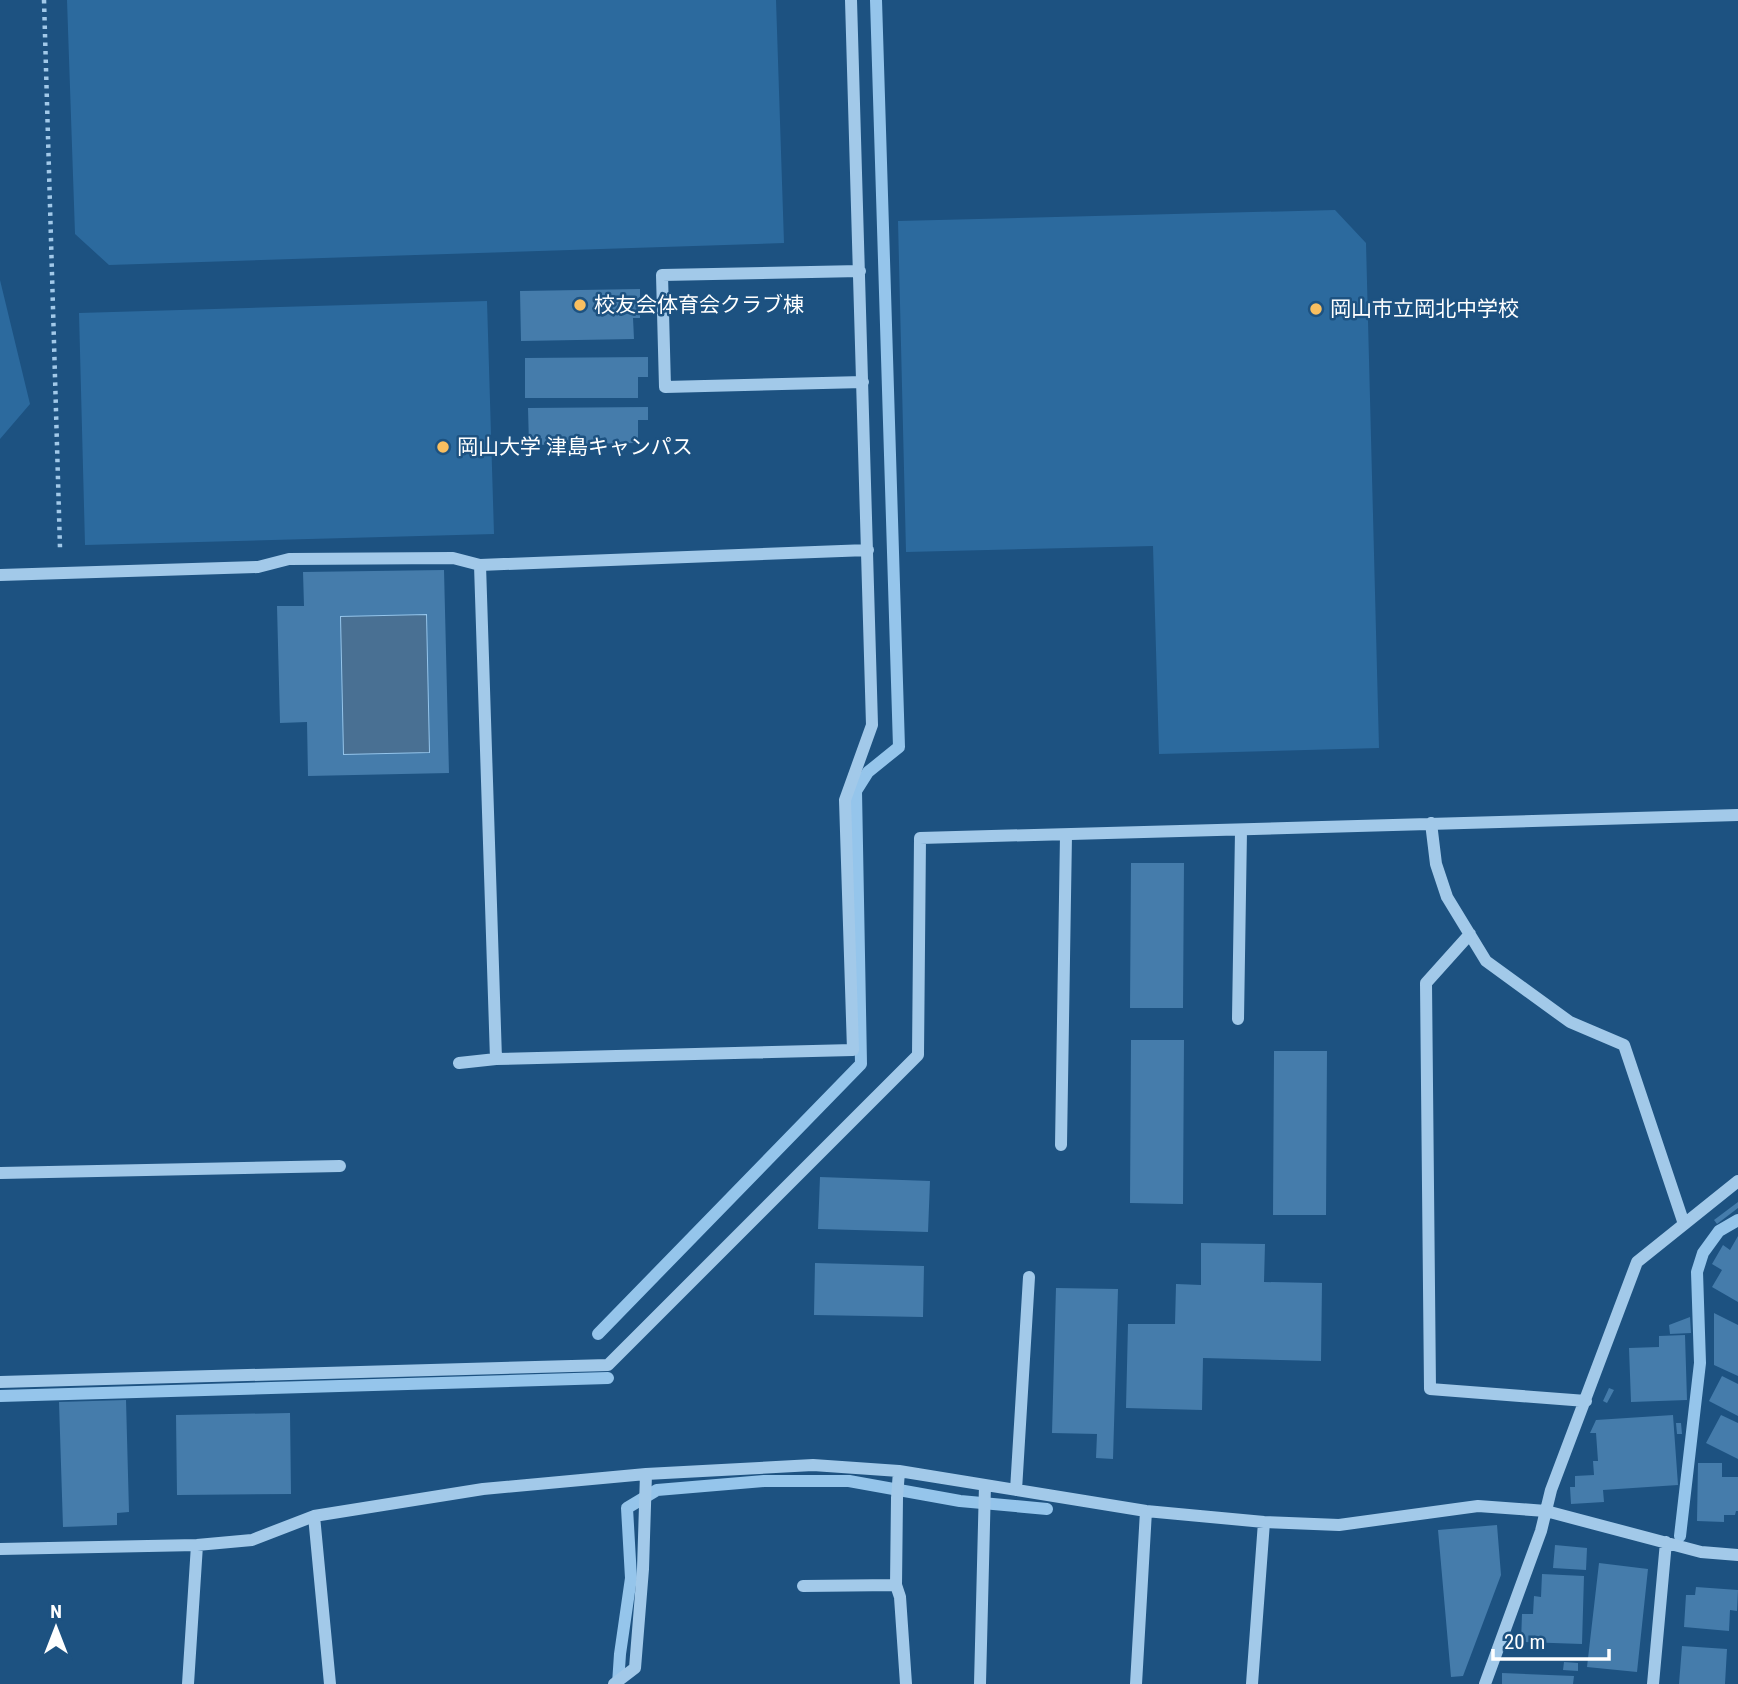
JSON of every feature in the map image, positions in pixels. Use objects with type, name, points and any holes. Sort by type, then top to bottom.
[{"type":"street","points":[[459,1063],[496,1059],[853,1050],[845,800],[872,725],[851,0]]},
{"type":"street","points":[[860,271],[662,275],[665,387],[863,382]]},
{"type":"street","points":[[0,575],[258,567],[289,559],[453,558],[480,565],[868,550]]},
{"type":"street","points":[[480,565],[496,1059]]},
{"type":"street","points":[[0,1382],[608,1365],[918,1055],[920,838],[1738,815]]},
{"type":"street","points":[[1430,823],[1436,864],[1447,897],[1486,961],[1570,1022],[1624,1045],[1684,1224]]},
{"type":"street","points":[[1238,1019],[1241,831]]},
{"type":"street","points":[[1061,1145],[1066,835]]},
{"type":"street","points":[[1470,934],[1426,982],[1430,1389],[1586,1401]]},
{"type":"street","points":[[0,1173],[340,1166]]},
{"type":"street","points":[[1485,1684],[1541,1531],[1551,1490],[1637,1262],[1738,1181]]},
{"type":"street","points":[[1016,1490],[1029,1277]]},
{"type":"street","points":[[0,1549],[197,1545],[252,1540],[314,1516],[483,1489],[645,1481],[813,1465],[898,1485],[985,1497],[1016,1490],[1146,1511],[1264,1522],[1339,1525],[1478,1506],[1546,1511],[1701,1552],[1738,1555]]},
{"type":"street","points":[[618,1680],[635,1668],[643,1569],[645,1481]]},
{"type":"street","points":[[898,1485],[896,1585],[900,1597],[906,1684]]},
{"type":"street","points":[[980,1684],[985,1497]]},
{"type":"street","points":[[1136,1684],[1146,1511]]},
{"type":"street","points":[[314,1516],[330,1684]]},
{"type":"street","points":[[1252,1684],[1264,1522]]},
{"type":"street","points":[[1653,1684],[1666,1542]]},
{"type":"street","points":[[188,1684],[197,1545]]},
{"type":"street","points":[[803,1587],[896,1585]]},
{"type":"path","points":[[44,0],[61,573]]},
{"type":"shaded area","points":[[67,0],[776,0],[784,243],[109,265],[75,234]]},
{"type":"shaded area","points":[[1335,210],[1366,243],[1379,748],[1159,754],[1153,546],[906,552],[898,221]]},
{"type":"shaded area","points":[[0,280],[30,404],[0,439]]},
{"type":"shaded area","points":[[487,301],[494,534],[85,545],[79,313]]},
{"type":"shaded area","points":[[427,614],[430,753],[343,755],[340,616]]},
{"type":"building","name":"校友会体育会クラブ棟","points":[[640,289],[640,318],[633,318],[634,339],[521,341],[520,291]]},
{"type":"building","name":"校友会体育会クラブ棟","points":[[648,357],[648,377],[638,377],[638,398],[525,398],[525,358]]},
{"type":"building","points":[[648,407],[648,420],[638,420],[638,443],[529,445],[528,408]]},
{"type":"building","points":[[444,570],[449,773],[308,776],[307,722],[280,723],[277,606],[304,606],[303,572]],"holes":[[[427,614],[430,753],[343,755],[340,616]]]},
{"type":"building","points":[[1131,863],[1184,863],[1183,1008],[1130,1008]]},
{"type":"building","points":[[1131,1040],[1184,1040],[1183,1204],[1130,1203]]},
{"type":"building","points":[[1274,1051],[1327,1051],[1326,1215],[1273,1215]]},
{"type":"building","points":[[820,1177],[930,1181],[928,1232],[818,1229]]},
{"type":"building","points":[[1738,1202],[1738,1208],[1717,1224],[1714,1220]]},
{"type":"building","points":[[1738,1236],[1738,1302],[1712,1287],[1722,1270],[1712,1264],[1723,1245],[1730,1250]]},
{"type":"building","points":[[1201,1243],[1265,1244],[1264,1282],[1322,1283],[1321,1361],[1203,1358],[1202,1410],[1126,1408],[1128,1324],[1175,1324],[1176,1284],[1201,1285]]},
{"type":"building","points":[[815,1263],[924,1266],[923,1317],[814,1315]]},
{"type":"building","points":[[1056,1288],[1118,1289],[1113,1459],[1096,1458],[1097,1434],[1052,1433]]},
{"type":"building","points":[[1714,1313],[1738,1325],[1738,1376],[1714,1365]]},
{"type":"building","points":[[1690,1317],[1691,1333],[1670,1334],[1669,1325]]},
{"type":"building","points":[[1685,1335],[1687,1400],[1631,1402],[1629,1348],[1659,1347],[1659,1336]]},
{"type":"building","points":[[1722,1376],[1738,1384],[1738,1416],[1709,1401]]},
{"type":"building","points":[[1609,1388],[1614,1390],[1607,1403],[1603,1401]]},
{"type":"building","points":[[126,1400],[129,1512],[117,1513],[117,1525],[63,1527],[59,1402]]},
{"type":"building","points":[[290,1413],[291,1494],[177,1495],[176,1415]]},
{"type":"building","points":[[1673,1415],[1678,1485],[1603,1490],[1604,1502],[1571,1504],[1570,1487],[1575,1487],[1575,1476],[1594,1475],[1593,1461],[1598,1461],[1596,1433],[1590,1433],[1596,1420]]},
{"type":"building","points":[[1721,1415],[1738,1423],[1738,1459],[1706,1443]]},
{"type":"building","points":[[1676,1423],[1681,1423],[1682,1434],[1677,1434]]},
{"type":"building","points":[[1698,1463],[1722,1463],[1722,1477],[1738,1477],[1738,1511],[1735,1515],[1724,1515],[1724,1522],[1697,1521]]},
{"type":"building","points":[[1497,1525],[1501,1575],[1463,1676],[1451,1677],[1438,1530]]},
{"type":"building","points":[[1555,1545],[1587,1548],[1586,1570],[1553,1568]]},
{"type":"building","points":[[1599,1563],[1648,1569],[1637,1672],[1587,1667]]},
{"type":"building","points":[[1542,1574],[1584,1576],[1582,1644],[1521,1642],[1522,1614],[1533,1614],[1534,1596],[1541,1597]]},
{"type":"building","points":[[1696,1587],[1738,1590],[1737,1611],[1730,1610],[1729,1631],[1684,1627],[1686,1595],[1695,1595]]},
{"type":"building","points":[[1682,1646],[1727,1649],[1725,1684],[1679,1684]]},
{"type":"building","points":[[1564,1662],[1578,1663],[1578,1671],[1563,1670]]},
{"type":"building","points":[[1502,1673],[1574,1676],[1573,1684],[1502,1684]]},
{"type":"waterway","points":[[598,1334],[861,1064],[856,791],[868,772],[899,747],[876,0]]},
{"type":"waterway","points":[[1680,1536],[1700,1363],[1697,1272],[1703,1253],[1719,1231],[1738,1220]]},
{"type":"waterway","points":[[0,1396],[608,1378]]},
{"type":"waterway","points":[[618,1684],[631,1578],[627,1508],[657,1490],[764,1481],[849,1481],[960,1501],[1047,1509]]},
{"type":"place","name":"校友会体育会クラブ棟","points":[[580,305]]},
{"type":"place","name":"岡山市立岡北中学校","points":[[1316,309]]},
{"type":"place","name":"岡山大学 津島キャンパス","points":[[443,447]]}]
